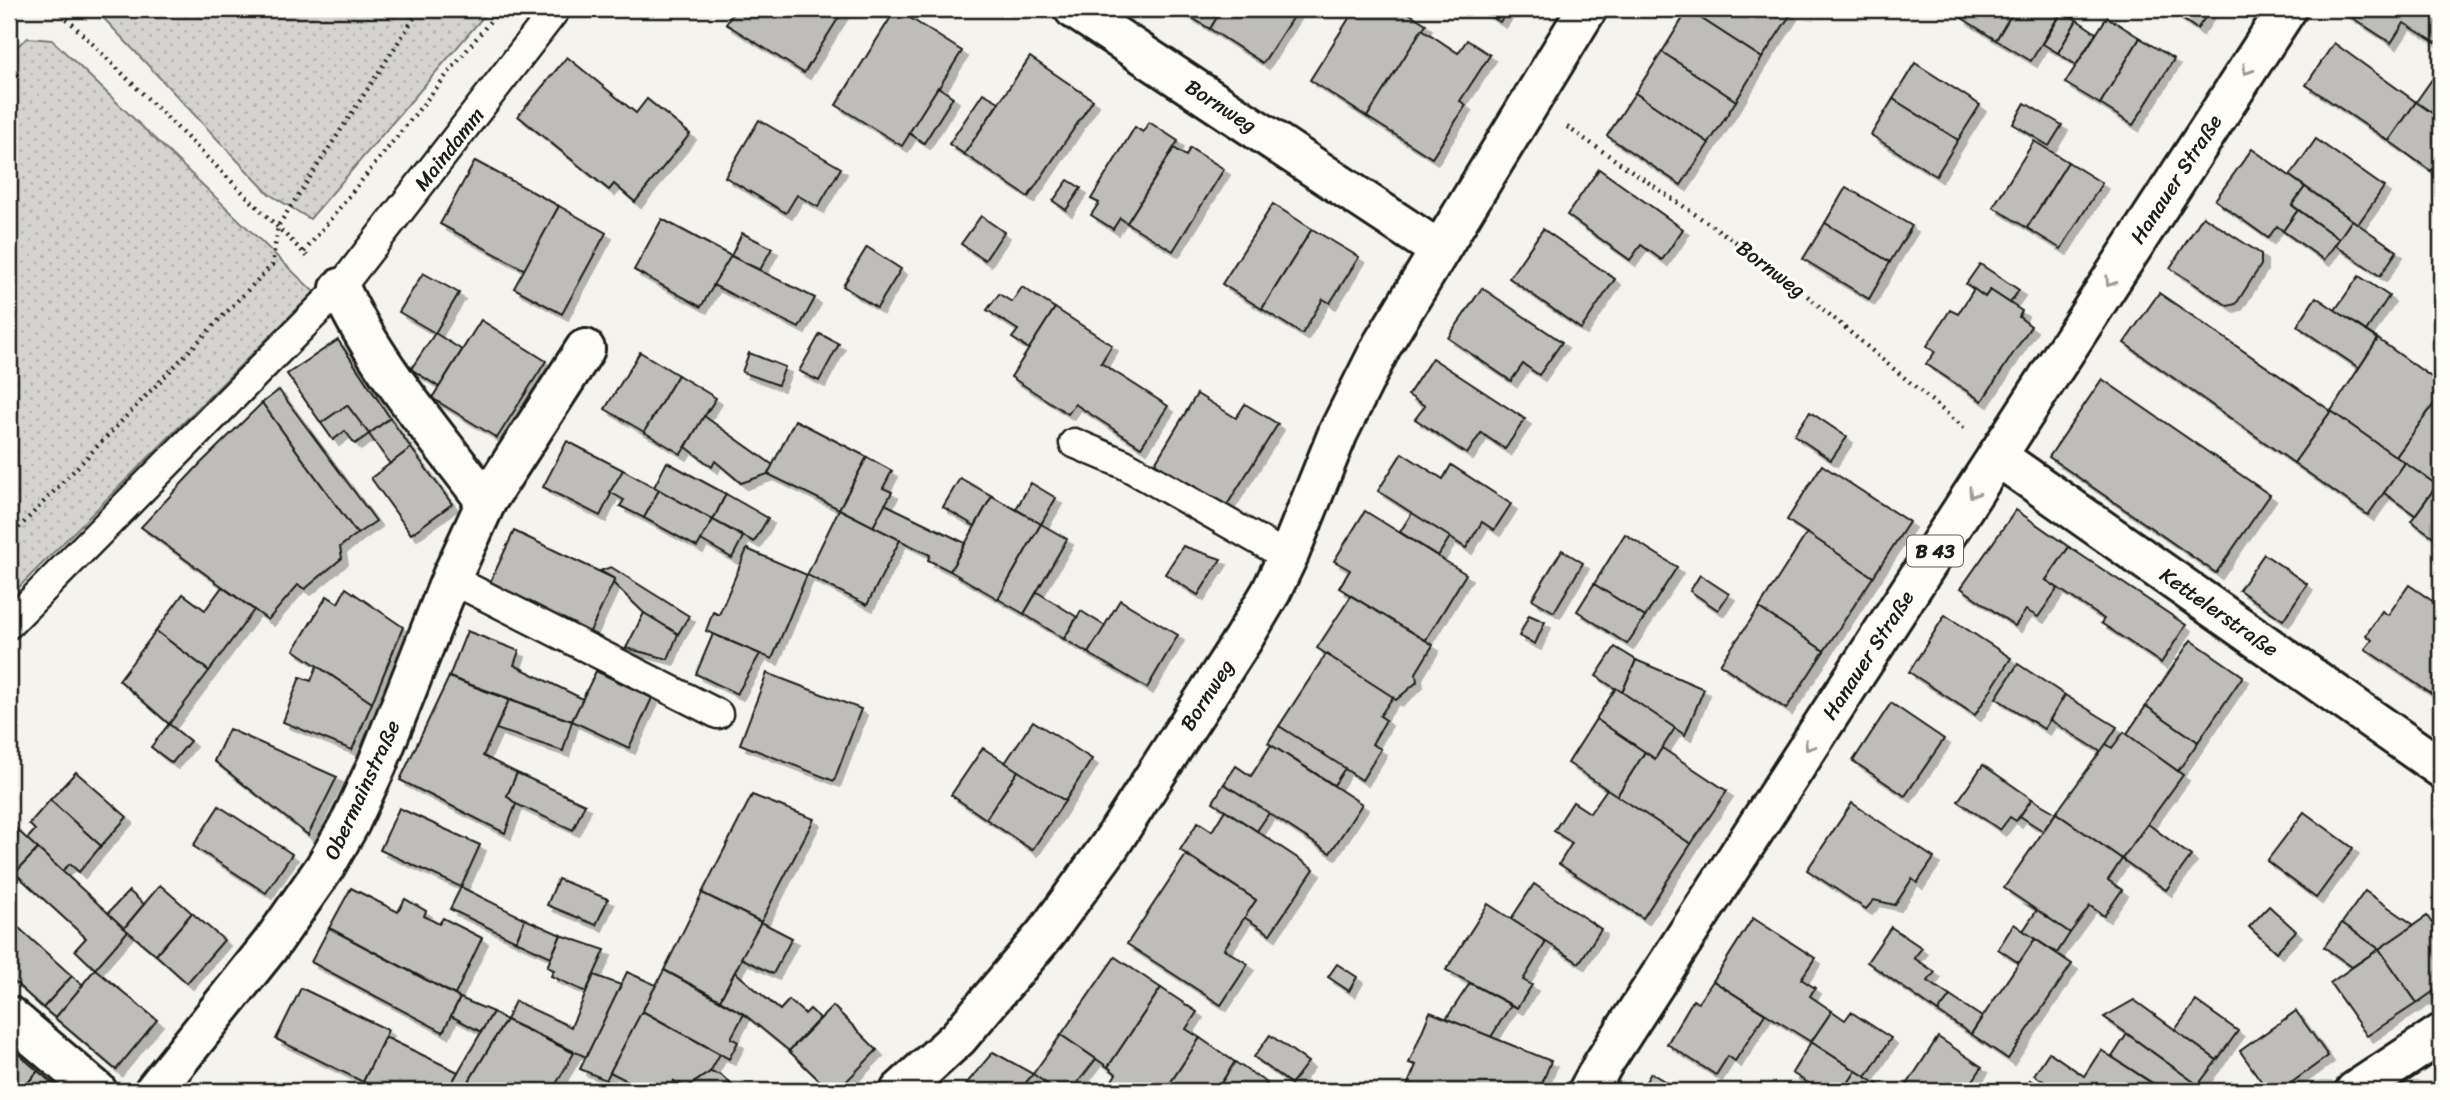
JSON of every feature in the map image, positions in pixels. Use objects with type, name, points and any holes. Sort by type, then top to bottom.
[{"type":"street","name":"Bornweg","points":[[1074,9],[1439,250]]},
{"type":"street","name":"Bornweg","points":[[900,1091],[958,1038],[1040,941],[1116,835],[1243,639],[1288,557],[1354,398],[1382,345],[1587,9]]},
{"type":"street","name":"Hanauer Straße","points":[[1588,1091],[1617,1042],[2287,9]]},
{"type":"street","points":[[340,288],[356,323],[377,355],[486,502]]},
{"type":"street","name":"Obermainstraße","points":[[164,1088],[325,867],[350,823],[377,765],[451,579],[486,502],[585,349]]},
{"type":"street","name":"Kettelerstraße","points":[[1997,456],[2441,768]]},
{"type":"street","points":[[9,1016],[97,1091]]},
{"type":"street","points":[[2355,1091],[2441,1034]]},
{"type":"lane","name":"Maindamm","points":[[9,624],[340,288],[556,9]]},
{"type":"lane","points":[[1074,443],[1124,464],[1288,557]]},
{"type":"lane","points":[[451,579],[718,713]]},
{"type":"path","points":[[9,23],[21,9]]},
{"type":"path","points":[[57,9],[340,288]]},
{"type":"path","points":[[9,538],[272,265],[278,226],[421,9]]},
{"type":"path","points":[[304,252],[500,9]]},
{"type":"path","name":"Bornweg","points":[[1530,102],[1773,268],[1997,456]]},
{"type":"shaded area","points":[[95,9],[490,9],[310,219],[269,194]]},
{"type":"shaded area","points":[[28,38],[52,40],[314,292],[9,597],[9,52]]},
{"type":"building","points":[[736,9],[844,9],[804,73],[726,24]]},
{"type":"building","points":[[896,9],[962,51],[902,146],[836,105]]},
{"type":"building","points":[[1178,9],[1222,9],[1210,29]]},
{"type":"building","points":[[1222,9],[1298,9],[1263,63],[1210,29]]},
{"type":"building","points":[[1355,9],[1402,9],[1426,24],[1367,117],[1310,80]]},
{"type":"building","points":[[1479,9],[1509,9],[1500,22]]},
{"type":"building","points":[[1783,9],[1791,14],[1762,58],[1688,10]]},
{"type":"building","points":[[1968,9],[2015,9],[1996,40],[1962,18]]},
{"type":"building","points":[[2015,9],[2063,9],[2031,61],[1996,40]]},
{"type":"building","points":[[2168,9],[2211,9],[2197,29]]},
{"type":"building","points":[[2339,9],[2441,9],[2441,35],[2436,43],[2404,23],[2391,43]]},
{"type":"building","points":[[1688,10],[1762,58],[1736,101],[1662,52]]},
{"type":"building","points":[[2063,11],[2077,20],[2058,53],[2043,44]]},
{"type":"building","points":[[2107,17],[2140,38],[2100,104],[2065,83]]},
{"type":"building","points":[[2077,20],[2096,33],[2076,65],[2058,53]]},
{"type":"building","points":[[1422,29],[1458,53],[1467,40],[1490,55],[1460,101],[1466,105],[1432,158],[1367,117]]},
{"type":"building","points":[[2140,38],[2174,59],[2133,125],[2100,104]]},
{"type":"building","points":[[2334,43],[2416,102],[2389,141],[2306,85]]},
{"type":"building","points":[[1662,52],[1736,101],[1709,143],[1635,93]]},
{"type":"building","points":[[567,57],[636,113],[647,99],[690,134],[635,202],[614,184],[609,190],[518,116]]},
{"type":"building","points":[[1030,57],[1093,100],[1028,197],[964,154]]},
{"type":"building","points":[[1915,63],[1980,105],[1958,140],[1893,99]]},
{"type":"building","points":[[2433,78],[2441,84],[2441,119],[2416,102]]},
{"type":"building","points":[[938,87],[953,97],[924,143],[909,133]]},
{"type":"building","points":[[983,93],[999,102],[964,154],[949,144]]},
{"type":"building","points":[[1635,93],[1709,143],[1681,185],[1607,136]]},
{"type":"building","points":[[1893,99],[1958,140],[1936,176],[1871,135]]},
{"type":"building","points":[[2416,102],[2441,119],[2441,157],[2431,171],[2389,141]]},
{"type":"building","points":[[2025,103],[2062,125],[2049,146],[2013,124]]},
{"type":"building","points":[[759,120],[841,168],[818,207],[797,195],[786,213],[725,177]]},
{"type":"building","points":[[1149,122],[1178,141],[1127,223],[1120,218],[1113,229],[1091,215],[1099,203],[1091,199],[1135,127],[1143,132]]},
{"type":"building","points":[[2316,139],[2384,187],[2358,224],[2290,176]]},
{"type":"building","points":[[2034,141],[2068,162],[2027,228],[1993,207]]},
{"type":"building","points":[[1174,148],[1186,156],[1190,148],[1224,169],[1173,251],[1127,223]]},
{"type":"building","points":[[2252,149],[2305,187],[2292,205],[2298,210],[2283,231],[2277,226],[2268,238],[2215,200]]},
{"type":"building","points":[[475,161],[559,206],[525,270],[440,224]]},
{"type":"building","points":[[2068,162],[2102,183],[2061,249],[2027,228]]},
{"type":"building","points":[[1599,169],[1683,229],[1662,260],[1641,245],[1630,260],[1567,215]]},
{"type":"building","points":[[1068,180],[1081,188],[1066,210],[1053,201]]},
{"type":"building","points":[[1846,187],[1912,226],[1890,262],[1825,223]]},
{"type":"building","points":[[2305,187],[2352,220],[2339,239],[2292,205]]},
{"type":"building","points":[[1273,204],[1312,229],[1262,309],[1222,284]]},
{"type":"building","points":[[559,206],[606,233],[562,314],[514,288]]},
{"type":"building","points":[[2298,210],[2339,239],[2324,260],[2283,231]]},
{"type":"building","points":[[981,216],[1004,232],[985,260],[961,244]]},
{"type":"building","points":[[2203,216],[2261,254],[2261,265],[2236,304],[2228,306],[2170,268]]},
{"type":"building","points":[[662,219],[731,256],[701,307],[634,270]]},
{"type":"building","points":[[2352,220],[2397,251],[2380,276],[2335,245]]},
{"type":"building","points":[[1825,223],[1890,262],[1869,299],[1803,259]]},
{"type":"building","points":[[1312,229],[1359,257],[1330,303],[1323,299],[1302,334],[1262,309]]},
{"type":"building","points":[[1543,229],[1615,279],[1581,329],[1509,278]]},
{"type":"building","points":[[742,233],[772,248],[760,270],[731,256]]},
{"type":"building","points":[[867,247],[901,269],[877,308],[843,286]]},
{"type":"building","points":[[731,256],[815,298],[799,328],[713,285]]},
{"type":"building","points":[[1980,264],[2019,290],[2010,303],[1990,290],[1985,297],[1966,284]]},
{"type":"building","points":[[423,273],[459,293],[435,333],[399,312]]},
{"type":"building","points":[[2359,276],[2389,296],[2366,331],[2335,310]]},
{"type":"building","points":[[1022,287],[1055,308],[1029,349],[1012,338],[1018,330],[987,310],[999,294],[1012,302]]},
{"type":"building","points":[[1482,288],[1562,342],[1539,375],[1523,364],[1511,381],[1448,338]]},
{"type":"building","points":[[1974,289],[1985,297],[1990,290],[2022,311],[2019,317],[2031,326],[1982,401],[1926,364],[1935,352],[1927,346],[1950,310],[1958,314]]},
{"type":"building","points":[[2159,293],[2331,411],[2294,463],[2124,343]]},
{"type":"building","points":[[2316,297],[2378,339],[2359,368],[2297,326]]},
{"type":"building","points":[[1055,308],[1112,345],[1101,363],[1168,406],[1141,447],[1075,404],[1068,414],[1011,377]]},
{"type":"building","points":[[481,320],[546,361],[497,438],[432,398]]},
{"type":"building","points":[[435,333],[462,350],[439,387],[411,369]]},
{"type":"building","points":[[820,334],[839,344],[819,381],[799,371]]},
{"type":"building","points":[[2378,339],[2441,384],[2441,394],[2396,457],[2331,411]]},
{"type":"building","points":[[338,340],[390,418],[369,434],[347,405],[321,423],[287,374]]},
{"type":"building","points":[[640,352],[678,375],[644,432],[605,409]]},
{"type":"building","points":[[749,353],[785,367],[778,385],[742,372]]},
{"type":"building","points":[[1432,358],[1525,419],[1505,449],[1481,433],[1467,454],[1415,419],[1425,406],[1408,395]]},
{"type":"building","points":[[678,375],[716,398],[681,454],[644,432]]},
{"type":"building","points":[[2102,379],[2270,495],[2216,573],[2049,457]]},
{"type":"building","points":[[279,390],[376,521],[357,534],[262,403]]},
{"type":"building","points":[[1197,394],[1236,418],[1245,404],[1278,424],[1225,508],[1155,463]]},
{"type":"building","points":[[2441,394],[2441,488],[2396,457]]},
{"type":"building","points":[[262,403],[357,534],[340,547],[342,558],[305,589],[298,585],[268,620],[141,527]]},
{"type":"building","points":[[347,405],[369,434],[355,444],[345,431],[333,440],[321,423]]},
{"type":"building","points":[[2331,411],[2405,463],[2368,515],[2294,463]]},
{"type":"building","points":[[1810,412],[1847,437],[1831,460],[1794,435]]},
{"type":"building","points":[[704,416],[773,465],[768,474],[741,483],[715,461],[712,467],[686,447]]},
{"type":"building","points":[[390,418],[411,448],[390,464],[369,434]]},
{"type":"building","points":[[795,420],[867,457],[839,509],[768,474]]},
{"type":"building","points":[[567,441],[623,470],[600,516],[543,487]]},
{"type":"building","points":[[411,448],[452,504],[411,534],[371,478]]},
{"type":"building","points":[[1402,453],[1443,479],[1451,465],[1511,504],[1494,530],[1482,522],[1466,548],[1378,491]]},
{"type":"building","points":[[867,457],[892,471],[883,488],[892,492],[873,527],[839,509]]},
{"type":"building","points":[[667,462],[726,494],[713,520],[654,487]]},
{"type":"building","points":[[2405,463],[2437,485],[2415,515],[2384,493]]},
{"type":"building","points":[[1822,465],[1909,522],[1873,577],[1787,520]]},
{"type":"building","points":[[623,470],[659,490],[644,518],[620,506],[624,500],[610,492]]},
{"type":"building","points":[[960,478],[992,496],[975,526],[943,507]]},
{"type":"building","points":[[1031,483],[1056,498],[1041,524],[1016,509]]},
{"type":"building","points":[[2437,485],[2441,488],[2441,542],[2411,521]]},
{"type":"building","points":[[659,490],[713,520],[697,547],[644,518]]},
{"type":"building","points":[[726,494],[768,518],[754,542],[713,520]]},
{"type":"building","points":[[992,496],[1041,524],[998,599],[950,571]]},
{"type":"building","points":[[885,504],[965,543],[950,571],[928,560],[930,555],[873,527]]},
{"type":"building","points":[[839,509],[900,540],[867,605],[807,575]]},
{"type":"building","points":[[2016,510],[2069,547],[2046,580],[2058,588],[2038,617],[2026,610],[2015,626],[1961,588]]},
{"type":"building","points":[[1365,511],[1466,574],[1425,641],[1339,588],[1350,570],[1334,561]]},
{"type":"building","points":[[1412,513],[1450,537],[1438,556],[1400,532]]},
{"type":"building","points":[[713,520],[743,537],[732,558],[701,540]]},
{"type":"building","points":[[1041,524],[1067,539],[1024,614],[998,599]]},
{"type":"building","points":[[514,531],[615,579],[587,638],[486,591]]},
{"type":"building","points":[[1807,533],[1873,577],[1824,651],[1759,608]]},
{"type":"building","points":[[1625,534],[1677,567],[1645,617],[1594,584]]},
{"type":"building","points":[[1183,546],[1221,559],[1198,595],[1165,574]]},
{"type":"building","points":[[2069,547],[2186,625],[2161,663],[2101,623],[2104,619],[2046,580]]},
{"type":"building","points":[[747,549],[807,575],[772,659],[706,631],[713,612],[719,615]]},
{"type":"building","points":[[1562,550],[1583,563],[1554,612],[1532,599]]},
{"type":"building","points":[[2264,554],[2307,584],[2283,620],[2239,590]]},
{"type":"building","points":[[611,567],[689,616],[678,634],[644,613],[613,583],[615,579],[600,571]]},
{"type":"building","points":[[1700,575],[1729,594],[1718,610],[1690,591]]},
{"type":"building","points":[[1594,584],[1645,617],[1627,644],[1577,611]]},
{"type":"building","points":[[2409,585],[2441,607],[2441,683],[2433,695],[2365,649],[2372,640],[2366,635],[2382,611],[2388,615]]},
{"type":"building","points":[[222,587],[254,610],[209,671],[156,631],[183,594],[205,610]]},
{"type":"building","points":[[346,588],[403,627],[372,703],[294,650],[327,596],[338,603]]},
{"type":"building","points":[[1037,592],[1077,617],[1064,639],[1024,614]]},
{"type":"building","points":[[1351,596],[1433,645],[1416,673],[1417,682],[1396,700],[1317,648]]},
{"type":"building","points":[[1120,600],[1178,635],[1147,688],[1088,653]]},
{"type":"building","points":[[1759,608],[1824,651],[1786,709],[1720,664]]},
{"type":"building","points":[[1081,611],[1105,626],[1088,653],[1064,639]]},
{"type":"building","points":[[644,613],[678,634],[668,659],[626,648]]},
{"type":"building","points":[[1529,615],[1545,622],[1535,644],[1519,636]]},
{"type":"building","points":[[1945,615],[2011,658],[1975,715],[1909,672]]},
{"type":"building","points":[[156,631],[209,671],[169,724],[119,680]]},
{"type":"building","points":[[467,631],[519,651],[514,665],[583,699],[572,721],[449,677]]},
{"type":"building","points":[[713,634],[760,654],[737,694],[696,674]]},
{"type":"building","points":[[2191,640],[2243,676],[2198,742],[2146,706]]},
{"type":"building","points":[[1615,647],[1636,660],[1622,693],[1596,676]]},
{"type":"building","points":[[1326,654],[1393,697],[1380,716],[1386,720],[1372,744],[1381,749],[1362,780],[1279,726]]},
{"type":"building","points":[[1636,660],[1704,689],[1685,735],[1622,693]]},
{"type":"building","points":[[2018,664],[2065,695],[2044,729],[1996,698]]},
{"type":"building","points":[[317,666],[372,703],[352,750],[283,722],[300,677],[311,681]]},
{"type":"building","points":[[596,671],[652,698],[629,748],[572,721]]},
{"type":"building","points":[[767,673],[861,709],[834,781],[740,744]]},
{"type":"building","points":[[449,677],[509,700],[483,756],[517,773],[507,796],[516,804],[505,833],[400,780]]},
{"type":"building","points":[[1616,688],[1675,728],[1655,759],[1596,719]]},
{"type":"building","points":[[2065,695],[2117,727],[2101,752],[2050,720]]},
{"type":"building","points":[[509,700],[572,721],[563,751],[496,729]]},
{"type":"building","points":[[1891,703],[1944,739],[1905,796],[1853,761]]},
{"type":"building","points":[[2146,706],[2198,742],[2178,771],[2126,735]]},
{"type":"building","points":[[1596,719],[1645,752],[1617,796],[1568,763]]},
{"type":"building","points":[[1033,721],[1092,759],[1065,801],[1005,763]]},
{"type":"building","points":[[169,724],[190,741],[172,763],[151,747]]},
{"type":"building","points":[[1279,726],[1345,768],[1334,785],[1268,743]]},
{"type":"building","points":[[229,729],[337,777],[308,835],[214,761]]},
{"type":"building","points":[[2124,732],[2183,775],[2122,859],[2056,813],[2106,744],[2112,748]]},
{"type":"building","points":[[1271,745],[1362,804],[1330,853],[1224,784],[1236,766],[1251,776]]},
{"type":"building","points":[[983,748],[1018,771],[986,819],[951,795]]},
{"type":"building","points":[[1662,748],[1727,791],[1691,844],[1617,796],[1645,752],[1655,759]]},
{"type":"building","points":[[1983,765],[2032,799],[2016,821],[2010,817],[2000,830],[1958,801]]},
{"type":"building","points":[[1018,771],[1065,801],[1032,850],[986,819]]},
{"type":"building","points":[[76,772],[127,817],[101,846],[50,800]]},
{"type":"building","points":[[517,773],[585,804],[573,830],[516,804],[507,796]]},
{"type":"building","points":[[1224,784],[1269,813],[1257,831],[1213,802]]},
{"type":"building","points":[[1607,789],[1691,844],[1643,918],[1559,864],[1572,843],[1554,831],[1573,802],[1590,813]]},
{"type":"building","points":[[752,795],[814,819],[761,922],[702,893]]},
{"type":"building","points":[[2032,799],[2056,813],[2043,831],[2020,816]]},
{"type":"building","points":[[50,800],[101,846],[79,872],[70,864],[62,871],[27,839],[35,830],[29,824]]},
{"type":"building","points":[[1852,803],[1934,858],[1917,883],[1912,879],[1895,905],[1874,900],[1866,909],[1807,870]]},
{"type":"building","points":[[219,806],[292,854],[266,893],[193,846]]},
{"type":"building","points":[[399,808],[480,845],[461,887],[380,850]]},
{"type":"building","points":[[1225,810],[1314,869],[1270,934],[1244,917],[1256,900],[1180,850],[1198,822],[1212,831]]},
{"type":"building","points":[[2304,812],[2353,848],[2316,898],[2267,861]]},
{"type":"building","points":[[2056,813],[2122,859],[2108,880],[2122,890],[2104,916],[2090,906],[2070,933],[2004,888]]},
{"type":"building","points":[[9,822],[38,849],[15,873],[9,867]]},
{"type":"building","points":[[2148,824],[2191,856],[2166,890],[2122,859]]},
{"type":"building","points":[[38,849],[128,931],[95,969],[75,950],[86,938],[15,873]]},
{"type":"building","points":[[1186,855],[1256,900],[1224,949],[1248,964],[1221,1005],[1127,944]]},
{"type":"building","points":[[558,879],[608,899],[596,925],[547,905]]},
{"type":"building","points":[[1534,884],[1601,929],[1579,963],[1511,919]]},
{"type":"building","points":[[160,885],[192,913],[156,955],[124,928]]},
{"type":"building","points":[[461,887],[525,919],[516,941],[450,909]]},
{"type":"building","points":[[351,888],[398,912],[405,899],[426,911],[424,916],[439,924],[443,918],[482,938],[455,995],[329,928]]},
{"type":"building","points":[[129,891],[144,904],[124,928],[108,913]]},
{"type":"building","points":[[2365,891],[2414,925],[2379,949],[2342,923]]},
{"type":"building","points":[[702,893],[761,922],[720,1000],[664,970]]},
{"type":"building","points":[[1488,904],[1546,942],[1523,980],[1532,985],[1517,1008],[1446,970]]},
{"type":"building","points":[[2269,906],[2296,931],[2276,952],[2249,927]]},
{"type":"building","points":[[2037,910],[2070,933],[2057,953],[2023,931]]},
{"type":"building","points":[[192,913],[224,940],[187,983],[156,955]]},
{"type":"building","points":[[2427,916],[2441,936],[2441,986],[2417,1003],[2379,949]]},
{"type":"building","points":[[1753,918],[1815,958],[1801,979],[1815,988],[1810,996],[1832,1011],[1811,1042],[1713,981]]},
{"type":"building","points":[[9,919],[72,976],[43,1008],[9,977]]},
{"type":"building","points":[[525,919],[561,935],[551,957],[516,941]]},
{"type":"building","points":[[761,922],[792,938],[773,974],[741,958]]},
{"type":"building","points":[[2342,923],[2379,949],[2352,967],[2324,947]]},
{"type":"building","points":[[2014,924],[2035,939],[2019,963],[1998,949]]},
{"type":"building","points":[[1891,927],[1922,948],[1914,958],[1935,972],[1928,981],[1950,996],[1938,1012],[1867,962]]},
{"type":"building","points":[[329,928],[460,998],[443,1032],[311,962]]},
{"type":"building","points":[[561,935],[605,950],[586,992],[551,976],[554,970],[547,967]]},
{"type":"building","points":[[2035,939],[2072,964],[2008,1059],[1971,1034]]},
{"type":"building","points":[[2379,949],[2417,1003],[2367,1036],[2330,983]]},
{"type":"building","points":[[1115,957],[1161,988],[1108,1067],[1061,1035]]},
{"type":"building","points":[[1337,964],[1357,977],[1349,991],[1328,977]]},
{"type":"building","points":[[95,969],[157,1020],[116,1070],[55,1018]]},
{"type":"building","points":[[664,970],[744,1014],[731,1038],[738,1042],[729,1059],[642,1011]]},
{"type":"building","points":[[627,972],[656,985],[606,1080],[580,1069]]},
{"type":"building","points":[[735,972],[780,1010],[789,1000],[805,1014],[810,1009],[820,1018],[789,1051],[744,1014],[720,1000]]},
{"type":"building","points":[[594,975],[621,985],[586,1057],[506,1020],[515,1001],[571,1027]]},
{"type":"building","points":[[72,976],[83,985],[55,1018],[43,1008]]},
{"type":"building","points":[[1713,981],[1765,1014],[1735,1061],[1728,1056],[1716,1075],[1667,1044],[1693,1000],[1698,1003]]},
{"type":"building","points":[[1470,983],[1511,1005],[1491,1037],[1446,1019]]},
{"type":"building","points":[[301,988],[388,1030],[363,1082],[276,1039]]},
{"type":"building","points":[[1161,988],[1197,1012],[1186,1029],[1200,1038],[1165,1091],[1114,1091],[1108,1087],[1116,1074],[1108,1067]]},
{"type":"building","points":[[1950,996],[1982,1017],[1971,1034],[1938,1012]]},
{"type":"building","points":[[460,998],[493,1012],[481,1032],[451,1016]]},
{"type":"building","points":[[2134,1000],[2217,1060],[2198,1085],[2104,1017]]},
{"type":"building","points":[[2196,1001],[2238,1031],[2217,1060],[2175,1030]]},
{"type":"building","points":[[833,1006],[877,1050],[837,1091],[830,1091],[789,1051]]},
{"type":"building","points":[[642,1011],[720,1054],[710,1072],[686,1088],[674,1081],[669,1091],[647,1091],[610,1072]]},
{"type":"building","points":[[1832,1011],[1845,1020],[1851,1012],[1891,1038],[1866,1077],[1811,1042]]},
{"type":"building","points":[[2296,1011],[2328,1056],[2280,1091],[2268,1091],[2240,1051]]},
{"type":"building","points":[[493,1012],[506,1020],[463,1091],[447,1091]]},
{"type":"building","points":[[1430,1012],[1551,1061],[1539,1091],[1405,1091],[1416,1065],[1409,1063]]},
{"type":"building","points":[[506,1020],[574,1053],[552,1091],[463,1091]]},
{"type":"building","points":[[2127,1034],[2208,1091],[2165,1091],[2112,1057]]},
{"type":"building","points":[[1061,1035],[1096,1059],[1071,1091],[1057,1091],[1033,1074]]},
{"type":"building","points":[[1270,1035],[1308,1062],[1291,1084],[1254,1057]]},
{"type":"building","points":[[385,1037],[458,1072],[447,1091],[398,1091],[388,1086],[383,1091],[363,1082]]},
{"type":"building","points":[[1938,1037],[1982,1067],[1966,1091],[1903,1091]]},
{"type":"building","points":[[1200,1038],[1235,1062],[1216,1091],[1165,1091]]},
{"type":"building","points":[[1811,1042],[1856,1071],[1843,1091],[1821,1091],[1792,1073]]},
{"type":"building","points":[[9,1046],[38,1071],[21,1091],[9,1091]]},
{"type":"building","points":[[2101,1050],[2153,1084],[2149,1091],[2059,1091],[2034,1075],[2049,1052],[2084,1076]]},
{"type":"building","points":[[993,1052],[1033,1074],[1019,1091],[975,1091],[966,1084]]},
{"type":"building","points":[[1235,1062],[1267,1083],[1262,1091],[1216,1091]]},
{"type":"building","points":[[38,1071],[61,1091],[21,1091]]},
{"type":"building","points":[[1856,1071],[1866,1077],[1888,1091],[1843,1091]]},
{"type":"building","points":[[710,1072],[721,1075],[743,1091],[669,1091],[674,1081],[686,1088]]},
{"type":"building","points":[[1651,1073],[1681,1091],[1640,1091]]},
{"type":"building","points":[[2030,1080],[2047,1091],[2023,1091]]}]
